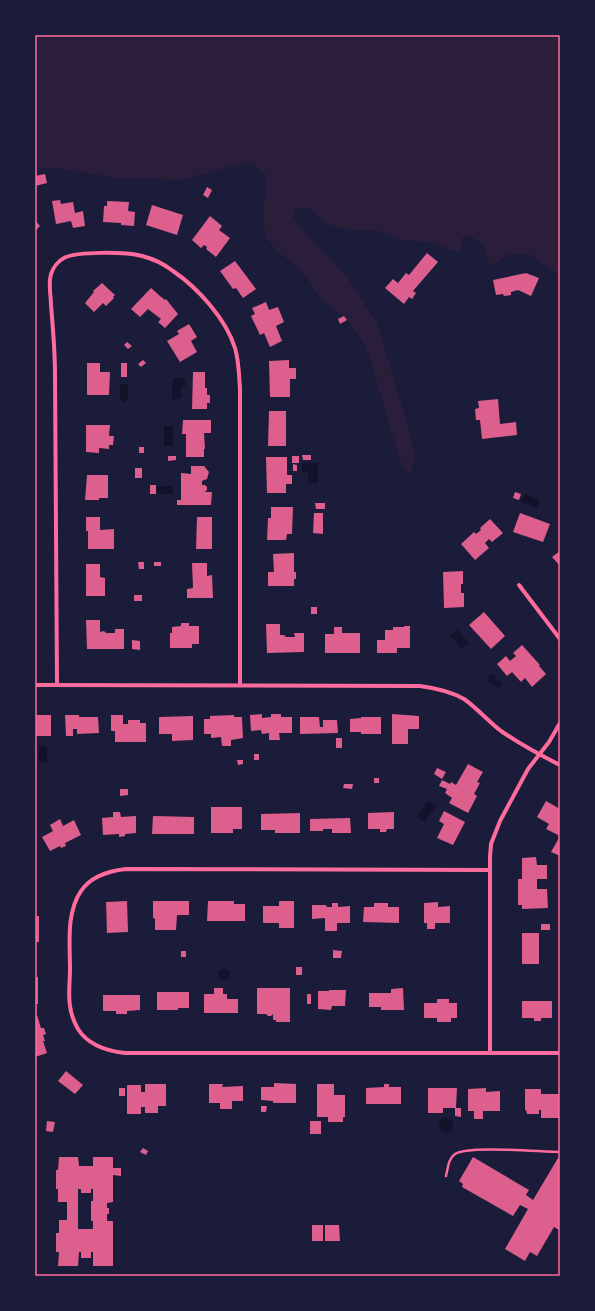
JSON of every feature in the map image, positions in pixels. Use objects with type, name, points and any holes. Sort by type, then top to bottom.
[{"type":"street","points":[[57,685],[55,372],[50,293],[51,274],[59,262],[71,256],[117,252],[138,255],[155,260],[165,265],[183,278],[196,290],[223,323],[235,349],[238,363],[240,389],[240,686]]},
{"type":"street","points":[[518,585],[560,639]]},
{"type":"street","points":[[35,685],[420,686],[436,688],[451,692],[463,699],[501,731],[540,755],[560,765]]},
{"type":"street","points":[[490,1053],[491,844],[494,833],[528,769],[540,755],[560,724]]},
{"type":"street","points":[[490,870],[117,870],[100,875],[85,885],[76,900],[73,909],[70,927],[71,1013],[84,1037],[95,1045],[116,1052],[560,1053]]},
{"type":"lane","points":[[446,1176],[449,1161],[460,1151],[478,1149],[560,1152]]},
{"type":"shaded area","points":[[35,35],[560,35],[560,276],[529,254],[507,255],[494,265],[489,264],[483,244],[470,236],[461,238],[461,248],[458,252],[429,242],[403,240],[384,232],[338,228],[324,222],[309,208],[298,208],[294,211],[293,216],[299,226],[347,277],[377,323],[410,433],[415,460],[411,474],[404,468],[399,458],[369,354],[361,339],[346,318],[320,298],[303,272],[276,250],[267,238],[263,224],[266,174],[253,164],[243,163],[178,181],[147,178],[125,179],[54,168],[35,168]]},
{"type":"shaded area","points":[[173,378],[185,378],[185,387],[181,387],[181,399],[172,399]]},
{"type":"shaded area","points":[[120,384],[128,384],[128,400],[125,402],[120,400]]},
{"type":"shaded area","points":[[164,426],[173,426],[173,446],[164,446]]},
{"type":"shaded area","points":[[302,463],[318,463],[318,483],[308,483],[308,473],[302,473]]},
{"type":"shaded area","points":[[157,486],[173,486],[173,494],[157,494]]},
{"type":"shaded area","points":[[525,494],[540,500],[537,508],[521,502]]},
{"type":"shaded area","points":[[457,629],[469,643],[462,649],[450,635]]},
{"type":"shaded area","points":[[491,674],[502,682],[502,686],[495,687],[489,683],[487,678]]},
{"type":"shaded area","points":[[39,746],[47,746],[47,762],[39,763]]},
{"type":"shaded area","points":[[428,801],[436,807],[424,822],[417,816]]},
{"type":"shaded area","points":[[222,969],[226,969],[230,975],[226,981],[222,981],[218,977],[218,973]]},
{"type":"shaded area","points":[[443,1118],[449,1118],[453,1122],[453,1128],[449,1132],[443,1132],[439,1128],[439,1122]]},
{"type":"building","points":[[45,174],[47,183],[35,186],[35,176]]},
{"type":"building","points":[[207,187],[212,190],[208,198],[203,195]]},
{"type":"building","points":[[60,200],[61,204],[73,202],[75,213],[83,211],[85,226],[73,228],[71,221],[56,224],[52,201]]},
{"type":"building","points":[[107,201],[129,202],[128,211],[135,212],[134,226],[121,225],[121,223],[103,222],[104,206],[107,206]]},
{"type":"building","points":[[152,205],[183,215],[177,235],[146,225]]},
{"type":"building","points":[[210,216],[222,226],[219,230],[230,238],[216,257],[206,249],[207,247],[204,245],[201,248],[192,240]]},
{"type":"building","points":[[35,220],[40,226],[35,231]]},
{"type":"building","points":[[427,253],[438,262],[413,291],[416,293],[412,299],[409,297],[404,304],[385,288],[393,279],[398,283],[406,273],[409,275]]},
{"type":"building","points":[[235,261],[256,289],[243,298],[236,288],[233,289],[220,271]]},
{"type":"building","points":[[526,273],[539,278],[531,296],[518,290],[511,292],[511,295],[496,295],[493,280]]},
{"type":"building","points":[[102,283],[115,295],[106,306],[103,303],[94,312],[85,303],[94,292],[93,291]]},
{"type":"building","points":[[151,288],[165,300],[166,299],[178,314],[165,328],[158,322],[161,319],[148,309],[140,317],[131,309]]},
{"type":"building","points":[[266,302],[269,310],[278,307],[284,322],[276,326],[282,341],[270,347],[264,333],[260,335],[251,316],[255,314],[252,308]]},
{"type":"building","points":[[344,316],[347,320],[340,324],[338,319]]},
{"type":"building","points":[[189,324],[197,337],[191,341],[197,352],[180,362],[167,341],[179,334],[177,331]]},
{"type":"building","points":[[127,342],[132,346],[128,349],[124,345]]},
{"type":"building","points":[[143,360],[146,363],[141,367],[138,364]]},
{"type":"building","points":[[289,360],[289,368],[296,368],[296,379],[290,379],[290,397],[270,397],[269,361]]},
{"type":"building","points":[[87,363],[100,363],[100,372],[110,372],[109,395],[87,395]]},
{"type":"building","points":[[121,363],[127,363],[127,377],[121,377]]},
{"type":"building","points":[[193,372],[205,372],[205,388],[207,388],[207,395],[210,395],[210,403],[207,403],[207,409],[192,409]]},
{"type":"building","points":[[498,399],[500,424],[516,422],[517,435],[482,439],[480,420],[476,420],[475,409],[479,408],[478,401]]},
{"type":"building","points":[[269,411],[286,411],[286,446],[268,446]]},
{"type":"building","points":[[183,420],[211,420],[211,433],[204,433],[204,457],[186,457],[186,434],[182,434]]},
{"type":"building","points":[[86,425],[110,425],[109,436],[114,436],[113,445],[109,445],[109,449],[99,448],[99,453],[86,452]]},
{"type":"building","points":[[139,447],[144,447],[144,453],[139,453]]},
{"type":"building","points":[[302,455],[311,455],[311,460],[303,460]]},
{"type":"building","points":[[168,456],[176,456],[176,460],[168,461]]},
{"type":"building","points":[[292,456],[299,456],[299,463],[292,463]]},
{"type":"building","points":[[266,457],[287,457],[287,475],[292,475],[292,484],[286,484],[286,493],[267,493]]},
{"type":"building","points":[[293,464],[297,465],[297,471],[293,471]]},
{"type":"building","points":[[191,466],[204,466],[209,472],[207,479],[202,481],[202,485],[207,487],[205,492],[212,492],[211,505],[177,505],[177,500],[181,500],[181,473],[191,474]]},
{"type":"building","points":[[135,468],[142,468],[142,478],[135,478]]},
{"type":"building","points":[[87,475],[108,475],[108,498],[99,498],[99,500],[85,500]]},
{"type":"building","points":[[150,485],[156,485],[156,494],[150,494]]},
{"type":"building","points":[[515,492],[521,494],[519,500],[513,498]]},
{"type":"building","points":[[315,503],[325,503],[325,509],[316,509]]},
{"type":"building","points":[[271,507],[293,507],[292,534],[287,534],[286,540],[267,540],[268,518],[271,518]]},
{"type":"building","points":[[314,513],[323,513],[323,534],[313,533]]},
{"type":"building","points":[[520,513],[550,524],[543,542],[513,532]]},
{"type":"building","points":[[86,517],[100,517],[100,530],[114,529],[114,549],[88,549]]},
{"type":"building","points":[[197,517],[212,517],[212,549],[196,549]]},
{"type":"building","points":[[490,519],[503,533],[492,542],[489,539],[485,543],[489,548],[475,560],[461,544],[474,532],[476,534],[481,530],[480,528]]},
{"type":"building","points":[[560,551],[560,566],[552,557]]},
{"type":"building","points":[[294,553],[294,572],[296,572],[296,579],[294,579],[294,586],[268,586],[268,572],[274,572],[273,554]]},
{"type":"building","points":[[138,562],[144,562],[144,569],[139,569]]},
{"type":"building","points":[[154,562],[161,562],[161,566],[154,566]]},
{"type":"building","points":[[192,563],[207,563],[207,576],[212,575],[213,598],[187,598],[187,589],[193,588]]},
{"type":"building","points":[[86,564],[100,564],[100,577],[105,578],[105,596],[86,596]]},
{"type":"building","points":[[463,571],[461,593],[464,593],[464,607],[444,608],[443,572]]},
{"type":"building","points":[[134,595],[142,595],[142,601],[134,601]]},
{"type":"building","points":[[311,607],[317,607],[317,614],[311,614]]},
{"type":"building","points":[[484,612],[505,636],[491,649],[469,625]]},
{"type":"building","points":[[86,620],[100,620],[100,632],[104,631],[106,633],[115,633],[115,629],[124,629],[124,649],[87,649]]},
{"type":"building","points":[[181,623],[189,623],[189,626],[199,626],[199,644],[192,644],[192,648],[170,648],[170,633],[172,633],[172,627],[181,626]]},
{"type":"building","points":[[266,624],[280,624],[280,635],[284,635],[286,637],[295,637],[294,633],[304,633],[304,652],[267,653]]},
{"type":"building","points":[[410,626],[410,648],[397,648],[397,653],[377,653],[377,640],[385,640],[385,630],[393,630],[393,627]]},
{"type":"building","points":[[334,627],[342,627],[342,633],[360,633],[360,653],[325,653],[325,634],[334,634]]},
{"type":"building","points":[[132,640],[140,641],[140,650],[132,649]]},
{"type":"building","points":[[522,645],[546,674],[532,687],[525,678],[521,682],[512,672],[507,676],[497,664],[506,656],[510,661],[516,656],[513,653]]},
{"type":"building","points":[[262,714],[262,718],[271,717],[271,714],[281,714],[281,717],[292,717],[292,733],[279,733],[280,740],[269,740],[269,733],[262,734],[261,730],[251,731],[250,715]]},
{"type":"building","points":[[392,714],[419,716],[419,729],[408,729],[408,744],[392,744]]},
{"type":"building","points":[[35,715],[51,715],[51,736],[35,736]]},
{"type":"building","points":[[65,715],[98,717],[99,733],[77,734],[77,729],[73,729],[73,736],[66,736]]},
{"type":"building","points":[[111,715],[123,715],[123,724],[128,724],[128,720],[140,720],[140,723],[146,723],[146,742],[115,742],[115,731],[111,731]]},
{"type":"building","points":[[234,715],[234,717],[242,717],[243,738],[231,740],[231,746],[222,746],[221,737],[211,738],[211,734],[204,734],[204,719],[210,719],[210,716]]},
{"type":"building","points":[[193,716],[193,740],[172,741],[172,734],[159,734],[159,717]]},
{"type":"building","points":[[300,717],[319,717],[320,727],[323,727],[323,720],[337,720],[338,733],[300,734]]},
{"type":"building","points":[[361,717],[381,717],[381,734],[361,734],[361,732],[350,732],[350,719]]},
{"type":"building","points":[[336,738],[342,738],[342,748],[336,748]]},
{"type":"building","points":[[254,754],[259,754],[259,760],[254,760]]},
{"type":"building","points":[[237,760],[243,760],[243,764],[238,765]]},
{"type":"building","points":[[468,764],[483,772],[477,782],[480,783],[474,794],[477,796],[468,813],[449,803],[452,798],[445,793],[447,789],[439,786],[442,780],[456,785]]},
{"type":"building","points":[[437,768],[446,772],[442,779],[434,774]]},
{"type":"building","points":[[374,778],[379,778],[379,783],[374,783]]},
{"type":"building","points":[[344,784],[353,784],[352,789],[343,788]]},
{"type":"building","points":[[120,789],[128,789],[128,795],[120,796]]},
{"type":"building","points":[[546,801],[560,809],[560,836],[546,829],[549,824],[537,817]]},
{"type":"building","points":[[211,807],[242,807],[242,829],[233,829],[233,833],[211,833]]},
{"type":"building","points":[[444,811],[465,822],[453,845],[437,838],[444,824],[439,821]]},
{"type":"building","points":[[113,812],[120,812],[121,817],[136,816],[136,833],[125,834],[125,836],[119,837],[119,834],[103,835],[102,818],[113,817]]},
{"type":"building","points":[[394,812],[394,829],[387,829],[386,832],[380,832],[380,829],[368,829],[368,813]]},
{"type":"building","points":[[300,813],[300,833],[275,833],[275,830],[261,830],[261,814]]},
{"type":"building","points":[[153,816],[194,817],[194,834],[152,834]]},
{"type":"building","points":[[350,818],[351,833],[332,833],[332,829],[310,831],[310,819]]},
{"type":"building","points":[[60,819],[63,826],[74,820],[81,835],[65,843],[66,846],[61,848],[60,846],[50,851],[42,837],[53,831],[50,825]]},
{"type":"building","points":[[560,836],[560,856],[551,852]]},
{"type":"building","points":[[536,857],[537,865],[547,865],[547,879],[537,879],[537,889],[547,889],[548,908],[522,909],[522,905],[518,905],[518,879],[522,879],[522,858]]},
{"type":"building","points":[[127,901],[128,932],[107,933],[106,902]]},
{"type":"building","points":[[153,901],[189,901],[189,915],[177,915],[176,930],[155,930]]},
{"type":"building","points":[[208,901],[234,901],[234,904],[245,904],[245,921],[207,921]]},
{"type":"building","points":[[279,901],[294,901],[294,928],[279,928],[279,923],[263,923],[263,906],[279,906]]},
{"type":"building","points":[[438,902],[438,907],[450,906],[450,923],[435,923],[435,929],[427,929],[427,923],[424,923],[424,903]]},
{"type":"building","points":[[332,903],[338,903],[338,907],[350,906],[350,923],[337,923],[337,931],[325,931],[325,918],[312,919],[312,905],[326,905],[327,907],[332,907]]},
{"type":"building","points":[[374,903],[388,903],[388,907],[399,907],[399,923],[363,922],[364,907],[374,907]]},
{"type":"building","points":[[35,916],[39,916],[39,942],[35,942]]},
{"type":"building","points":[[541,924],[550,924],[550,930],[541,930]]},
{"type":"building","points":[[522,933],[539,933],[539,964],[522,964]]},
{"type":"building","points":[[333,950],[342,951],[341,958],[333,958]]},
{"type":"building","points":[[181,951],[186,951],[186,957],[181,957]]},
{"type":"building","points":[[296,967],[302,967],[302,975],[296,975]]},
{"type":"building","points":[[35,977],[38,977],[38,1004],[35,1004]]},
{"type":"building","points":[[214,988],[223,988],[223,994],[227,994],[227,999],[238,999],[238,1013],[204,1013],[204,994],[214,994]]},
{"type":"building","points":[[257,988],[290,988],[290,1022],[276,1022],[276,1020],[273,1020],[273,1014],[268,1016],[266,1014],[257,1014]]},
{"type":"building","points":[[403,988],[404,1010],[381,1010],[381,1007],[369,1007],[369,993],[391,993],[391,989]]},
{"type":"building","points":[[346,990],[345,1006],[332,1006],[331,1010],[318,1009],[318,991]]},
{"type":"building","points":[[157,992],[189,992],[189,1008],[178,1008],[178,1010],[157,1010]]},
{"type":"building","points":[[307,994],[311,994],[311,1004],[307,1004]]},
{"type":"building","points":[[103,995],[140,995],[140,1010],[127,1011],[127,1014],[116,1014],[116,1011],[103,1011]]},
{"type":"building","points":[[437,999],[449,999],[449,1003],[457,1003],[457,1018],[451,1018],[451,1022],[437,1022],[437,1018],[424,1018],[424,1003],[437,1003]]},
{"type":"building","points":[[522,1001],[552,1001],[552,1018],[541,1018],[541,1021],[534,1021],[534,1018],[522,1018]]},
{"type":"building","points":[[37,1015],[41,1028],[44,1028],[46,1034],[43,1035],[45,1041],[43,1041],[47,1053],[35,1057],[35,1016]]},
{"type":"building","points":[[66,1071],[83,1085],[75,1094],[58,1081]]},
{"type":"building","points":[[274,1083],[296,1084],[296,1103],[273,1103],[273,1101],[261,1100],[261,1087],[274,1087]]},
{"type":"building","points":[[145,1084],[166,1084],[166,1106],[158,1106],[158,1113],[145,1113],[145,1107],[141,1107],[141,1114],[127,1114],[127,1085],[141,1085],[141,1092],[145,1092]]},
{"type":"building","points":[[209,1084],[223,1084],[222,1087],[243,1086],[243,1101],[232,1101],[232,1109],[220,1109],[220,1103],[209,1103]]},
{"type":"building","points":[[317,1084],[334,1084],[334,1095],[345,1095],[345,1117],[343,1117],[343,1122],[328,1122],[328,1117],[317,1117]]},
{"type":"building","points":[[384,1084],[389,1084],[389,1087],[401,1087],[401,1104],[366,1104],[366,1088],[384,1087]]},
{"type":"building","points":[[119,1088],[125,1088],[125,1096],[119,1096]]},
{"type":"building","points":[[428,1088],[457,1088],[456,1108],[443,1108],[443,1113],[428,1113]]},
{"type":"building","points":[[486,1088],[486,1092],[500,1091],[500,1111],[483,1111],[483,1119],[474,1119],[474,1111],[468,1111],[468,1089]]},
{"type":"building","points":[[525,1089],[541,1089],[541,1094],[560,1094],[560,1118],[541,1118],[541,1110],[539,1110],[539,1114],[527,1114],[525,1110]]},
{"type":"building","points":[[261,1106],[267,1106],[266,1112],[261,1112]]},
{"type":"building","points":[[455,1108],[461,1108],[461,1117],[455,1116]]},
{"type":"building","points":[[47,1121],[55,1122],[53,1132],[46,1131]]},
{"type":"building","points":[[310,1121],[321,1121],[321,1134],[310,1134]]},
{"type":"building","points":[[143,1148],[148,1151],[146,1155],[140,1152]]},
{"type":"building","points":[[59,1157],[78,1157],[79,1166],[93,1166],[93,1157],[113,1157],[113,1168],[121,1168],[121,1176],[113,1175],[113,1202],[107,1203],[109,1214],[107,1214],[107,1221],[113,1221],[113,1266],[93,1266],[93,1252],[91,1252],[91,1258],[81,1258],[81,1252],[79,1252],[78,1266],[58,1266],[59,1252],[56,1252],[56,1233],[59,1233],[59,1220],[67,1220],[67,1202],[58,1202],[56,1170],[58,1170]],"holes":[[[78,1189],[81,1189],[81,1193],[91,1193],[91,1189],[93,1189],[93,1201],[91,1201],[91,1221],[93,1221],[93,1229],[78,1229]]]},
{"type":"building","points":[[473,1157],[529,1190],[526,1195],[533,1200],[558,1158],[560,1159],[560,1227],[559,1230],[554,1227],[537,1256],[530,1252],[525,1261],[505,1249],[528,1209],[520,1205],[513,1216],[462,1187],[463,1184],[459,1181]]},
{"type":"building","points":[[312,1225],[323,1225],[323,1241],[312,1241]]},
{"type":"building","points":[[325,1225],[339,1225],[340,1241],[325,1241]]}]
